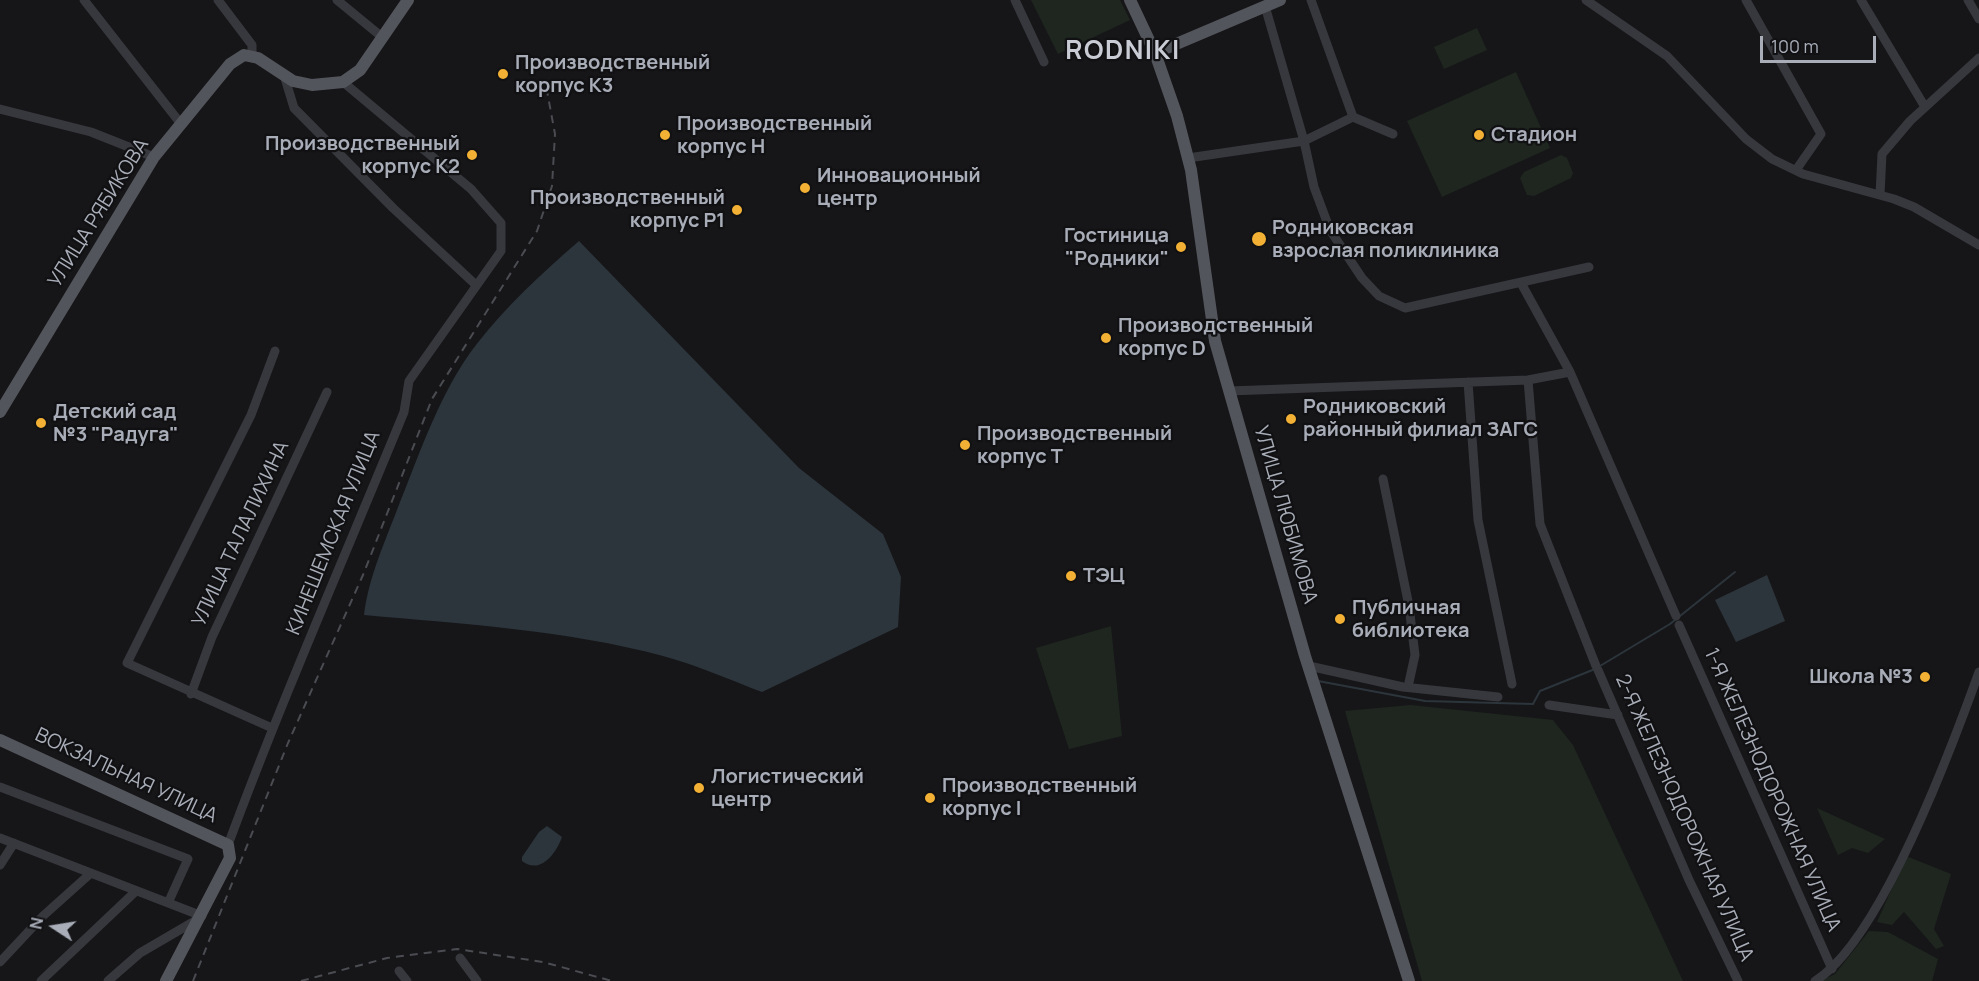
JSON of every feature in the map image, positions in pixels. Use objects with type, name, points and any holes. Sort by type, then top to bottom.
[{"type":"main road","points":[[252,57],[258,58],[293,81],[312,85],[343,82],[360,70],[408,0]]},
{"type":"main road","name":"УЛИЦА ЛЮБИМОВА","points":[[1131,0],[1155,53],[1177,116],[1188,158],[1215,341],[1228,391],[1312,675],[1409,981]]},
{"type":"main road","points":[[1155,53],[1280,0]]},
{"type":"main road","name":"УЛИЦА РЯБИКОВА","points":[[0,412],[154,157],[230,64],[244,55],[252,57]]},
{"type":"main road","name":"ВОКЗАЛЬНАЯ УЛИЦА","points":[[0,740],[228,845],[230,858],[202,916],[166,981]]},
{"type":"street","points":[[84,0],[181,124]]},
{"type":"street","points":[[218,0],[252,45],[252,57]]},
{"type":"street","points":[[337,0],[382,37]]},
{"type":"street","points":[[1015,0],[1044,62]]},
{"type":"street","points":[[1311,0],[1353,117],[1393,134]]},
{"type":"street","points":[[1586,0],[1667,56],[1746,139],[1772,159],[1800,172],[1914,207],[1979,245]]},
{"type":"street","points":[[1746,0],[1821,134],[1800,172]]},
{"type":"street","points":[[1860,0],[1925,107]]},
{"type":"street","points":[[1968,0],[1979,19]]},
{"type":"street","points":[[1265,6],[1304,141],[1314,187],[1330,230],[1362,278],[1379,296],[1405,308],[1589,267]]},
{"type":"street","points":[[1880,195],[1882,154],[1925,107],[1979,58]]},
{"type":"street","points":[[284,75],[294,108],[393,208],[476,285]]},
{"type":"street","name":"КИНЕШЕМСКАЯ УЛИЦА","points":[[228,845],[272,728],[404,412],[409,381],[501,251],[501,224],[471,189],[343,82]]},
{"type":"street","points":[[0,109],[90,132],[154,157]]},
{"type":"street","points":[[1188,158],[1304,141],[1353,117]]},
{"type":"street","name":"1-Я ЖЕЛЕЗНОДОРОЖНАЯ УЛИЦА","points":[[1521,283],[1570,372],[1832,969]]},
{"type":"street","points":[[272,728],[191,694],[127,663],[251,415],[275,351]]},
{"type":"street","points":[[1228,391],[1528,380],[1570,372]]},
{"type":"street","name":"2-Я ЖЕЛЕЗНОДОРОЖНАЯ УЛИЦА","points":[[1528,380],[1540,524],[1597,668],[1689,880],[1738,981]]},
{"type":"street","points":[[1468,382],[1478,520],[1512,684]]},
{"type":"street","name":"УЛИЦА ТАЛАЛИХИНА","points":[[191,694],[212,637],[327,392]]},
{"type":"street","points":[[1383,479],[1415,655],[1408,687]]},
{"type":"street","points":[[1815,981],[1832,969],[1849,949],[1882,895],[1949,755],[1979,672]]},
{"type":"street","points":[[1312,675],[1498,697]]},
{"type":"street","points":[[1549,705],[1618,715]]},
{"type":"street","points":[[0,787],[188,859],[168,903]]},
{"type":"street","points":[[0,838],[202,916]]},
{"type":"street","points":[[0,865],[14,843]]},
{"type":"street","points":[[0,962],[43,916],[91,873]]},
{"type":"street","points":[[41,981],[136,891]]},
{"type":"street","points":[[108,981],[140,953],[202,916]]},
{"type":"street","points":[[460,958],[477,981]]},
{"type":"street","points":[[399,970],[406,981]]},
{"type":"shaded area","points":[[1031,0],[1120,0],[1130,20],[1058,54]]},
{"type":"shaded area","points":[[1477,28],[1487,50],[1444,69],[1434,47]]},
{"type":"shaded area","name":"Стадион","points":[[1516,72],[1550,148],[1442,197],[1407,121]]},
{"type":"shaded area","points":[[1561,155],[1567,158],[1573,173],[1571,178],[1534,196],[1527,195],[1520,178],[1524,172]]},
{"type":"shaded area","points":[[579,241],[799,468],[883,534],[901,577],[898,627],[762,692],[701,668],[626,647],[515,629],[364,615],[366,600],[384,544],[424,441],[452,381],[476,345],[499,317]]},
{"type":"shaded area","points":[[1767,575],[1785,621],[1736,642],[1715,600]]},
{"type":"shaded area","points":[[1111,626],[1122,736],[1069,749],[1036,648]]},
{"type":"shaded area","points":[[1411,705],[1553,720],[1573,745],[1683,981],[1422,981],[1345,711]]},
{"type":"shaded area","points":[[1817,808],[1885,839],[1868,853],[1852,848],[1838,855]]},
{"type":"shaded area","points":[[547,826],[562,837],[556,850],[546,861],[535,866],[522,861],[522,857],[539,832]]},
{"type":"shaded area","points":[[1906,856],[1951,874],[1934,929],[1944,946],[1936,949],[1904,912],[1892,925],[1877,922]]},
{"type":"shaded area","points":[[1869,931],[1888,932],[1938,959],[1932,981],[1820,981],[1835,974]]},
{"type":"waterway","points":[[1318,681],[1425,701],[1533,704],[1540,691],[1595,669],[1670,624],[1735,572]]},
{"type":"railway","points":[[193,981],[288,743],[363,575],[432,399],[537,231],[552,186],[555,134],[545,80]]},
{"type":"railway","points":[[301,981],[387,958],[457,949],[543,962],[612,981]]},
{"type":"place","name":"Производственный корпус K3","points":[[503,74]]},
{"type":"place","name":"Производственный корпус H","points":[[665,135]]},
{"type":"place","name":"Стадион","points":[[1479,135]]},
{"type":"place","name":"Производственный корпус K2","points":[[472,155]]},
{"type":"place","name":"Инновационный центр","points":[[805,188]]},
{"type":"place","name":"Производственный корпус P1","points":[[737,210]]},
{"type":"place","name":"Родниковская взрослая поликлиника","points":[[1259,239]]},
{"type":"place","name":"Гостиница \"Родники\"","points":[[1181,247]]},
{"type":"place","name":"Производственный корпус D","points":[[1106,338]]},
{"type":"place","name":"Родниковский районный филиал ЗАГС","points":[[1291,419]]},
{"type":"place","name":"Детский сад №3 \"Радуга\"","points":[[41,423]]},
{"type":"place","name":"Производственный корпус T","points":[[965,445]]},
{"type":"place","name":"ТЭЦ","points":[[1071,576]]},
{"type":"place","name":"Публичная библиотека","points":[[1340,619]]},
{"type":"place","name":"Школа №3","points":[[1925,677]]},
{"type":"place","name":"Логистический центр","points":[[699,788]]},
{"type":"place","name":"Производственный корпус I","points":[[930,798]]},
{"type":"district","name":"RODNIKI","points":[[1123,52]]}]
